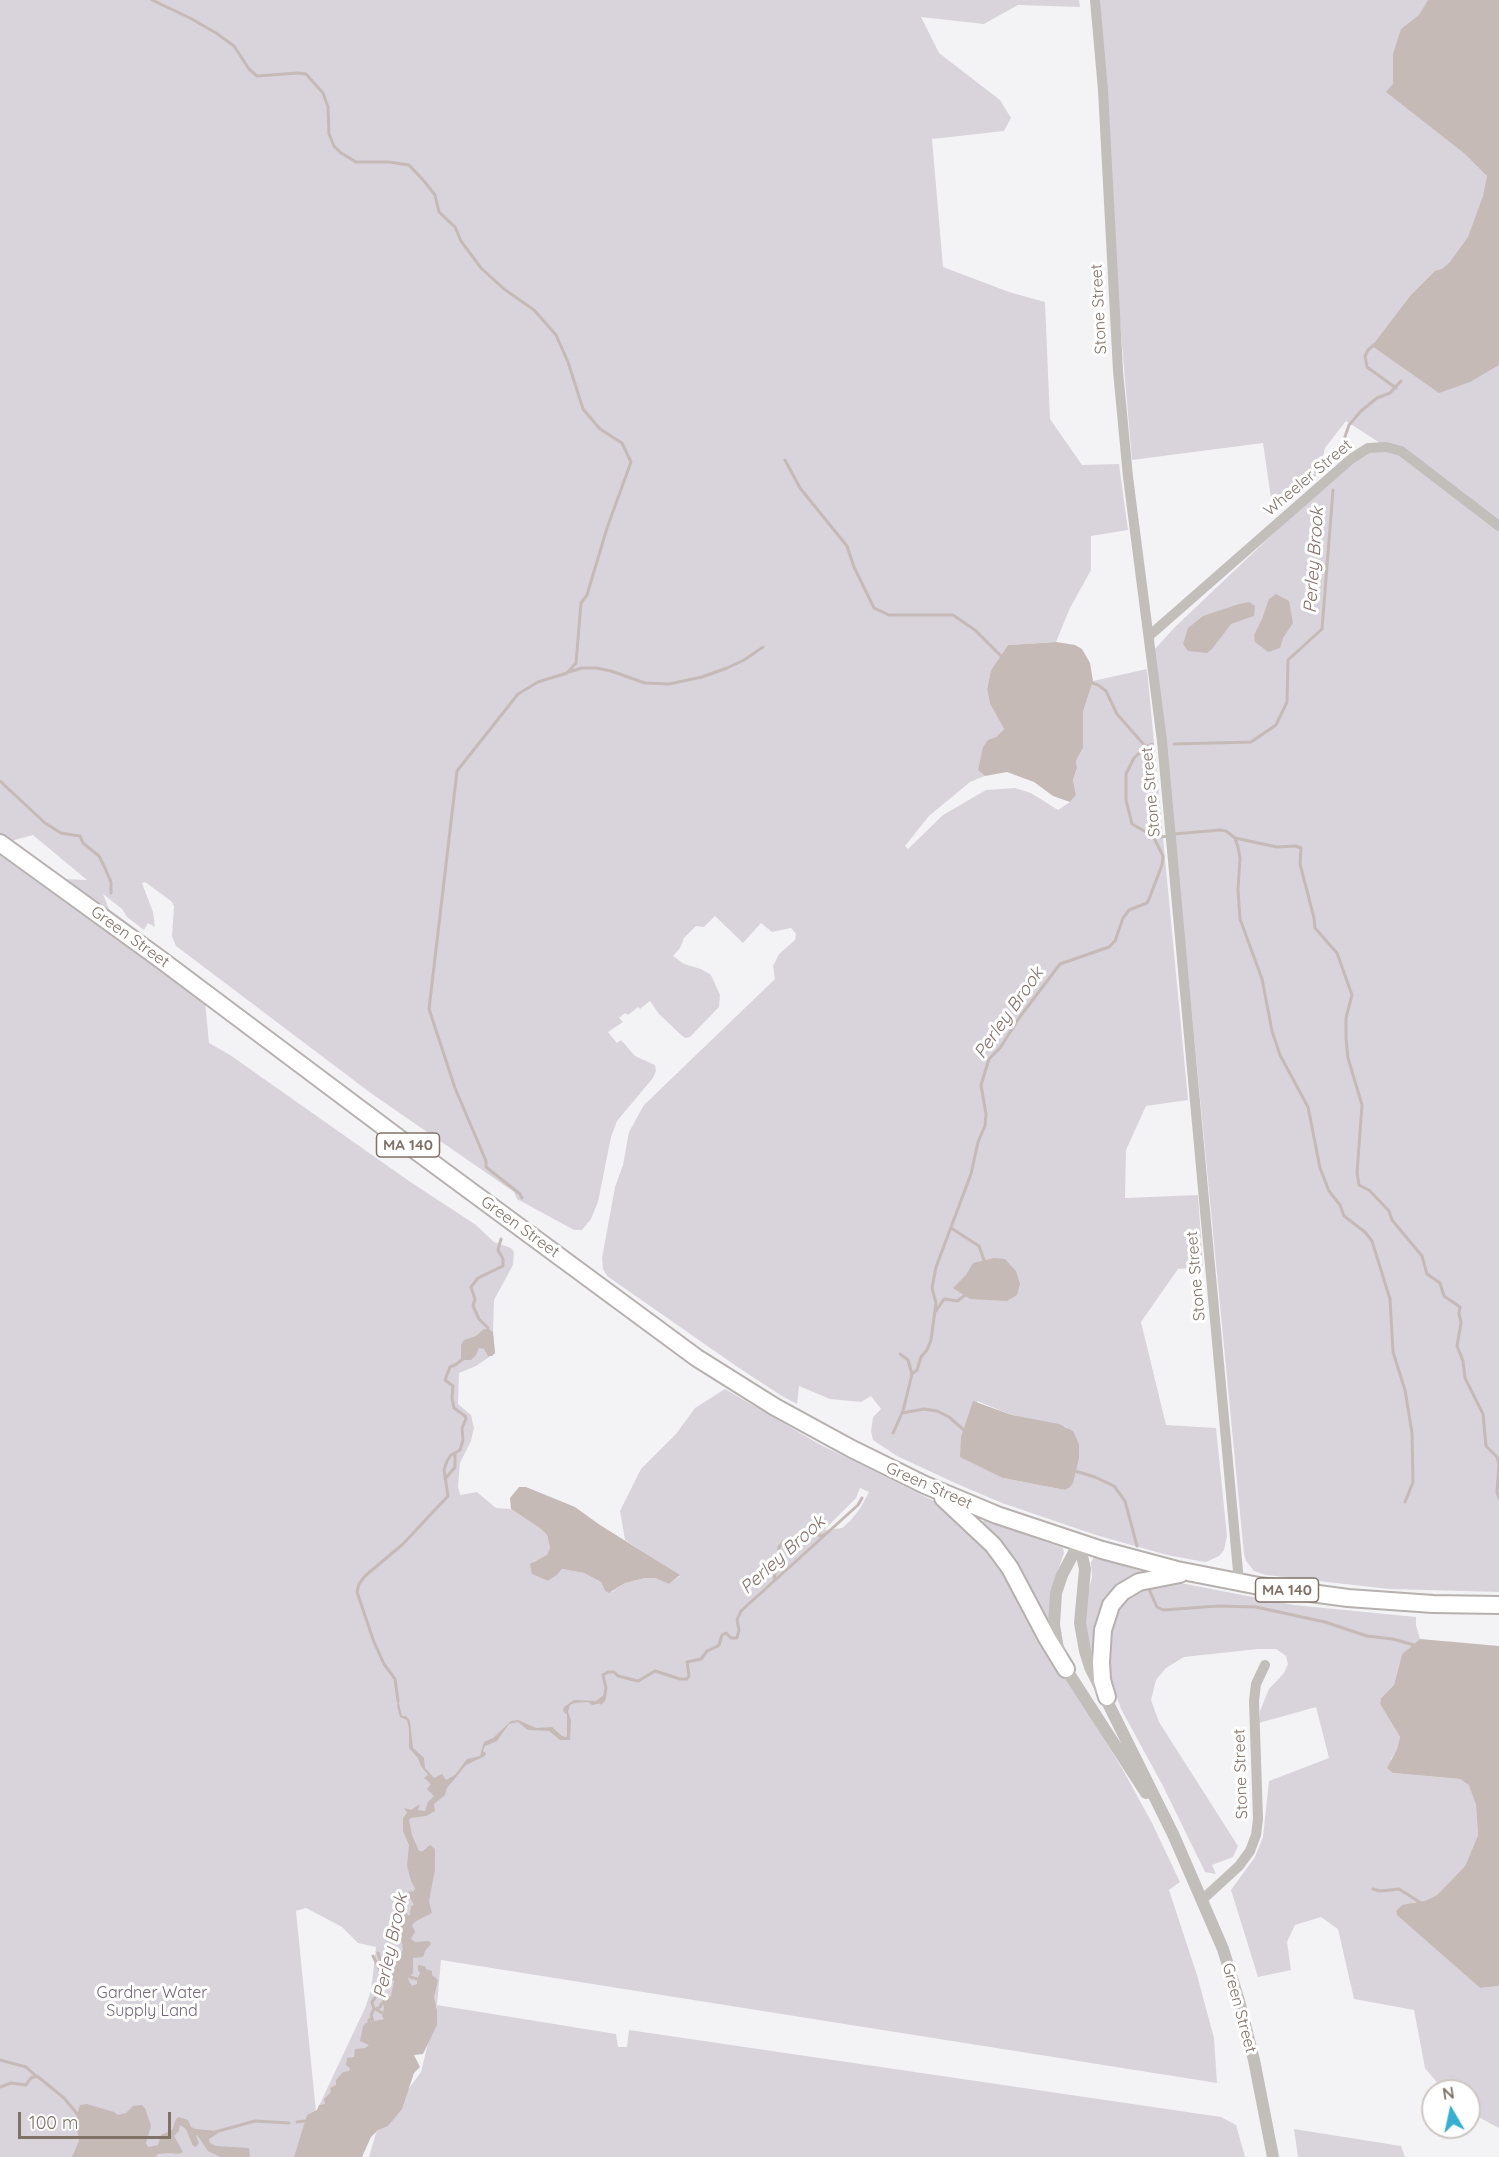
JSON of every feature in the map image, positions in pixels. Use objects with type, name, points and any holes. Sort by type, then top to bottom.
[{"type":"highway","name":"Green Street","points":[[0,843],[697,1358],[736,1384],[816,1430],[931,1488],[997,1515],[1079,1543]]},
{"type":"highway","points":[[931,1488],[975,1527],[1004,1560],[1066,1669]]},
{"type":"highway","name":"MA 140","points":[[1079,1543],[1193,1573],[1288,1590],[1376,1600],[1499,1605]]},
{"type":"highway","points":[[1107,1698],[1101,1671],[1102,1641],[1106,1618],[1115,1599],[1122,1592],[1150,1578],[1193,1573]]},
{"type":"street","name":"Stone Street","points":[[1095,0],[1103,90],[1118,371],[1128,477],[1162,741],[1239,1582]]},
{"type":"street","name":"Wheeler Street","points":[[1149,636],[1351,459],[1368,448],[1386,447],[1401,451],[1499,526]]},
{"type":"street","name":"Green Street","points":[[1079,1543],[1062,1575],[1055,1600],[1056,1639],[1066,1669],[1158,1813],[1187,1864]]},
{"type":"street","name":"Green Street","points":[[1079,1543],[1085,1569],[1081,1611],[1082,1636],[1090,1666],[1187,1864],[1227,1960],[1239,2001],[1273,2157]]},
{"type":"street","name":"Stone Street","points":[[1203,1899],[1239,1866],[1250,1851],[1256,1835],[1258,1819],[1254,1701],[1256,1684],[1265,1665]]},
{"type":"green space","name":"Gardner Water Supply Land","points":[[0,0],[1079,0],[1080,7],[1018,5],[984,24],[921,17],[939,53],[1000,100],[1011,118],[1004,131],[932,139],[943,267],[1009,292],[1045,302],[1050,419],[1082,465],[1119,464],[1128,530],[1091,536],[1091,570],[1070,608],[1056,642],[1008,645],[991,670],[987,689],[990,704],[1004,729],[996,737],[978,770],[985,776],[970,782],[929,816],[905,846],[908,849],[943,815],[986,790],[1015,788],[1031,793],[1058,810],[1070,802],[1076,795],[1073,780],[1077,768],[1076,761],[1083,748],[1083,712],[1093,681],[1147,669],[1188,1100],[1146,1106],[1126,1150],[1125,1198],[1198,1195],[1203,1267],[1178,1269],[1141,1322],[1166,1425],[1216,1428],[1227,1536],[1224,1550],[1219,1556],[1206,1562],[1167,1555],[1096,1535],[1002,1503],[955,1483],[897,1456],[873,1440],[871,1431],[873,1417],[881,1409],[871,1396],[861,1402],[830,1399],[799,1386],[797,1404],[739,1368],[607,1276],[603,1269],[602,1258],[615,1187],[623,1165],[629,1132],[644,1105],[775,979],[773,966],[779,954],[795,940],[796,934],[791,928],[772,932],[761,923],[743,943],[715,916],[704,927],[696,926],[684,938],[680,948],[673,956],[684,964],[711,975],[720,995],[719,1007],[690,1037],[685,1038],[680,1034],[659,1014],[650,1001],[628,1015],[625,1013],[619,1018],[623,1022],[608,1032],[617,1043],[621,1040],[635,1056],[655,1065],[656,1071],[653,1078],[617,1121],[611,1137],[598,1202],[591,1219],[582,1230],[574,1230],[517,1199],[514,1192],[372,1094],[176,946],[172,936],[174,906],[171,901],[145,882],[142,883],[153,912],[155,927],[148,923],[144,930],[103,894],[109,909],[203,979],[209,1043],[230,1055],[409,1181],[476,1225],[494,1242],[511,1248],[514,1252],[513,1265],[494,1300],[495,1353],[476,1366],[459,1373],[458,1404],[471,1415],[474,1428],[471,1441],[460,1463],[458,1486],[460,1495],[477,1492],[496,1508],[511,1509],[547,1535],[550,1548],[548,1555],[541,1560],[534,1561],[533,1574],[548,1581],[562,1569],[584,1573],[601,1582],[605,1591],[612,1592],[625,1583],[645,1578],[655,1578],[669,1584],[680,1576],[625,1540],[620,1511],[641,1469],[676,1434],[695,1408],[725,1389],[819,1444],[936,1502],[986,1545],[1123,1770],[1152,1823],[1180,1882],[1169,1890],[1197,1975],[1214,2038],[1217,2083],[441,1960],[437,2005],[616,2034],[618,2047],[627,2047],[629,2030],[1221,2117],[1236,2125],[1245,2157],[369,2157],[376,2133],[421,2072],[437,2006],[414,1996],[396,1959],[394,1970],[400,1985],[346,2114],[318,2108],[365,2008],[371,1991],[376,1947],[358,1943],[342,1927],[306,1908],[296,1911],[317,2122],[302,2157],[0,2157],[0,846],[43,878],[87,880],[33,835],[0,844]],"holes":[[[977,1401],[1012,1415],[1067,1427],[1069,1488],[1065,1490],[1003,1478]],[[860,1488],[869,1492],[851,1520],[842,1528],[824,1530],[856,1498]]]},
{"type":"green space","points":[[1092,0],[1499,0],[1499,1592],[1389,1589],[1266,1575],[1254,1571],[1246,1561],[1244,1554],[1187,963],[1154,650],[1176,626],[1353,458],[1386,447],[1346,421],[1325,448],[1319,473],[1273,512],[1263,443],[1132,460]]},
{"type":"green space","points":[[984,1520],[1063,1548],[1064,1553],[1054,1582],[1049,1623],[1046,1624],[1001,1543],[982,1522]]},
{"type":"green space","points":[[1094,1557],[1141,1571],[1141,1575],[1132,1579],[1096,1657],[1091,1658],[1085,1626],[1086,1601],[1092,1577],[1091,1562]]},
{"type":"green space","points":[[1165,1580],[1294,1605],[1416,1617],[1420,1639],[1402,1654],[1394,1685],[1381,1698],[1380,1704],[1400,1737],[1391,1759],[1393,1773],[1460,1779],[1470,1785],[1476,1805],[1478,1835],[1465,1866],[1437,1895],[1427,1900],[1414,1902],[1396,1911],[1480,1988],[1499,1986],[1499,2128],[1481,2118],[1481,2079],[1434,2079],[1425,2068],[1414,2010],[1354,1999],[1338,1929],[1321,1917],[1295,1925],[1287,1942],[1291,1970],[1258,1977],[1231,1890],[1255,1857],[1263,1837],[1269,1781],[1329,1758],[1316,1707],[1259,1723],[1260,1711],[1269,1689],[1284,1673],[1288,1664],[1286,1656],[1276,1649],[1184,1657],[1166,1668],[1156,1680],[1151,1700],[1159,1722],[1238,1846],[1233,1857],[1212,1865],[1216,1874],[1205,1872],[1163,1786],[1121,1709],[1110,1678],[1108,1658],[1114,1618],[1123,1602],[1134,1590]]},
{"type":"green space","points":[[1294,2129],[1401,2146],[1405,2157],[1298,2157]]},
{"type":"shaded area","points":[[1428,0],[1499,0],[1499,365],[1470,382],[1439,393],[1372,346],[1411,295],[1435,271],[1442,269],[1450,262],[1468,237],[1483,196],[1487,176],[1465,154],[1386,92],[1393,84],[1393,54],[1401,29],[1419,15]]},
{"type":"shaded area","points":[[1276,594],[1289,601],[1293,623],[1283,638],[1280,648],[1268,652],[1255,642],[1254,635],[1269,599]]},
{"type":"shaded area","points":[[1249,602],[1255,606],[1254,616],[1231,624],[1207,653],[1188,651],[1183,644],[1188,628],[1203,616]]},
{"type":"shaded area","points":[[1056,642],[1075,645],[1082,649],[1090,663],[1093,681],[1083,712],[1083,748],[1076,761],[1077,768],[1073,780],[1076,795],[1070,802],[1053,796],[1034,782],[1007,772],[985,776],[978,770],[983,747],[988,740],[996,737],[1004,729],[990,704],[987,689],[991,670],[1008,645]]},
{"type":"shaded area","points":[[994,1258],[1005,1259],[1016,1271],[1020,1284],[1017,1295],[1007,1301],[970,1299],[953,1288],[966,1275],[973,1263]]},
{"type":"shaded area","points":[[484,1329],[493,1332],[495,1353],[488,1356],[484,1349],[479,1348],[471,1360],[461,1360],[461,1345],[464,1340],[476,1336]]},
{"type":"shaded area","points":[[973,1401],[1012,1415],[1059,1424],[1073,1431],[1079,1444],[1079,1458],[1073,1483],[1069,1488],[1065,1490],[1003,1478],[960,1457],[961,1437]]},
{"type":"shaded area","points":[[519,1487],[526,1487],[575,1507],[680,1575],[669,1584],[655,1578],[645,1578],[625,1583],[609,1593],[605,1591],[601,1582],[584,1573],[562,1569],[548,1581],[532,1574],[530,1564],[547,1555],[550,1548],[547,1535],[541,1529],[511,1509],[510,1498]]},
{"type":"shaded area","points":[[1420,1639],[1499,1646],[1499,1986],[1480,1988],[1397,1915],[1396,1911],[1402,1905],[1427,1900],[1437,1895],[1465,1866],[1478,1835],[1476,1805],[1469,1785],[1460,1779],[1393,1773],[1387,1768],[1397,1749],[1400,1737],[1380,1704],[1381,1698],[1394,1685],[1402,1654]]},
{"type":"shaded area","points":[[604,1695],[602,1703],[592,1705],[588,1702],[570,1705],[568,1712],[571,1720],[570,1740],[560,1740],[549,1731],[528,1730],[518,1722],[509,1724],[497,1741],[485,1746],[483,1751],[486,1753],[485,1756],[466,1765],[447,1788],[445,1795],[434,1804],[435,1811],[409,1820],[419,1851],[423,1851],[430,1845],[435,1849],[435,1870],[429,1901],[432,1913],[412,1925],[415,1932],[411,1939],[415,1942],[429,1941],[431,1944],[423,1957],[413,1958],[413,1973],[408,1978],[412,1986],[417,1984],[420,1973],[418,1965],[425,1966],[426,1969],[432,1971],[432,1975],[438,1980],[434,1997],[437,2025],[423,2054],[414,2055],[420,2067],[414,2073],[402,2109],[388,2126],[378,2130],[371,2137],[362,2157],[294,2157],[307,2115],[317,2110],[319,2105],[325,2104],[324,2099],[331,2092],[330,2088],[336,2085],[336,2080],[343,2072],[349,2071],[350,2068],[346,2065],[347,2058],[354,2057],[355,2049],[369,2045],[360,2041],[363,2026],[366,2023],[384,2019],[382,1999],[385,1994],[391,1996],[394,1981],[392,1979],[383,1981],[388,1977],[379,1976],[378,1973],[387,1964],[391,1953],[394,1956],[389,1961],[395,1966],[396,1958],[403,1950],[400,1932],[394,1927],[393,1903],[397,1901],[403,1904],[408,1916],[411,1906],[414,1905],[407,1892],[414,1891],[415,1888],[407,1866],[409,1845],[403,1831],[403,1818],[407,1813],[404,1808],[411,1810],[420,1804],[418,1810],[425,1811],[428,1802],[434,1796],[427,1789],[431,1784],[424,1778],[428,1775],[409,1748],[407,1720],[400,1717],[398,1699],[402,1716],[406,1716],[410,1721],[413,1748],[424,1758],[425,1768],[434,1778],[442,1774],[446,1780],[455,1775],[467,1759],[480,1756],[484,1742],[493,1738],[511,1721],[518,1720],[536,1728],[552,1727],[562,1736],[567,1737],[567,1715],[563,1711],[564,1707],[574,1700],[596,1701]]},
{"type":"shaded area","points":[[87,2104],[118,2115],[126,2113],[133,2106],[142,2105],[151,2126],[146,2143],[148,2147],[158,2145],[161,2135],[172,2130],[179,2117],[188,2120],[191,2127],[196,2129],[218,2131],[209,2139],[210,2143],[216,2146],[249,2148],[250,2157],[220,2157],[208,2151],[197,2135],[199,2143],[196,2147],[193,2146],[186,2129],[180,2125],[179,2131],[174,2136],[183,2152],[179,2154],[158,2154],[155,2157],[72,2157],[79,2141],[77,2115],[80,2105]]},
{"type":"waterway","points":[[152,0],[190,18],[234,46],[249,69],[257,76],[306,74],[323,93],[328,107],[329,134],[334,146],[341,153],[356,162],[389,162],[409,165],[435,195],[439,212],[455,227],[461,241],[481,268],[504,289],[534,310],[556,335],[568,362],[583,409],[600,429],[622,443],[631,462],[607,528],[587,595],[581,603],[576,663],[567,673],[538,682],[518,694],[457,771],[429,1009],[455,1088],[486,1161],[486,1167],[522,1198]]},
{"type":"waterway","points":[[1375,344],[1365,356],[1367,367],[1396,388]]},
{"type":"waterway","name":"Perley Brook","points":[[1328,463],[1340,451],[1349,425],[1361,411],[1377,398],[1390,393],[1401,381]]},
{"type":"waterway","points":[[785,460],[800,488],[847,546],[854,567],[874,608],[889,615],[953,615],[975,630],[1002,657]]},
{"type":"waterway","name":"Perley Brook","points":[[1174,744],[1251,742],[1276,725],[1287,702],[1288,660],[1322,629],[1333,490]]},
{"type":"waterway","points":[[569,672],[582,668],[596,668],[645,683],[669,684],[702,677],[727,668],[763,647]]},
{"type":"waterway","points":[[1089,682],[1106,691],[1117,714],[1146,747]]},
{"type":"waterway","name":"Perley Brook","points":[[893,1433],[903,1411],[912,1374],[917,1370],[921,1357],[931,1340],[936,1303],[932,1288],[936,1267],[971,1174],[978,1142],[985,1126],[986,1114],[981,1085],[989,1059],[1000,1048],[1019,1018],[1060,964],[1109,947],[1115,941],[1123,918],[1129,910],[1147,903],[1162,865],[1163,856],[1153,836],[1132,824],[1126,800],[1126,774],[1134,758],[1152,744]]},
{"type":"waterway","points":[[0,781],[45,823],[61,833],[80,836],[83,843],[99,856],[111,882],[111,893]]},
{"type":"waterway","points":[[1174,834],[1220,830],[1226,831],[1235,838],[1240,858],[1238,890],[1240,919],[1262,979],[1272,1031],[1280,1055],[1308,1107],[1320,1168],[1329,1191],[1340,1205],[1344,1216],[1365,1232],[1372,1241],[1390,1299],[1393,1352],[1405,1390],[1412,1433],[1413,1482],[1405,1502]]},
{"type":"waterway","points":[[1154,838],[1168,836]]},
{"type":"waterway","points":[[1235,838],[1277,847],[1301,848],[1300,864],[1315,928],[1337,953],[1352,995],[1346,1018],[1346,1038],[1348,1058],[1362,1105],[1357,1173],[1359,1185],[1369,1190],[1389,1211],[1392,1220],[1422,1256],[1427,1274],[1440,1283],[1444,1296],[1460,1307],[1461,1323],[1457,1346],[1463,1361],[1465,1378],[1483,1414],[1486,1446],[1497,1457],[1499,1464],[1497,1492],[1499,1498]]},
{"type":"waterway","points":[[951,1228],[979,1246],[985,1263]]},
{"type":"waterway","points":[[487,1333],[488,1328],[479,1319],[473,1306],[475,1299],[471,1287],[478,1278],[503,1266],[503,1259],[498,1250],[501,1239]]},
{"type":"waterway","points":[[936,1311],[944,1299],[957,1301],[967,1294]]},
{"type":"waterway","points":[[900,1354],[908,1360],[912,1374]]},
{"type":"waterway","points":[[398,1701],[395,1679],[384,1664],[374,1642],[357,1592],[365,1576],[403,1544],[448,1496],[444,1470],[451,1455],[460,1450],[463,1440],[462,1428],[466,1419],[454,1408],[453,1386],[445,1380],[450,1367],[463,1359]]},
{"type":"waterway","points":[[902,1413],[924,1409],[937,1411],[949,1417],[965,1431]]},
{"type":"waterway","points":[[445,1479],[455,1467],[455,1454]]},
{"type":"waterway","points":[[1075,1471],[1114,1486],[1125,1501],[1137,1546]]},
{"type":"waterway","name":"Perley Brook","points":[[601,1703],[604,1700],[606,1688],[603,1675],[608,1672],[638,1681],[655,1671],[687,1679],[689,1676],[687,1662],[701,1659],[707,1651],[719,1645],[722,1635],[726,1633],[731,1638],[737,1638],[739,1630],[737,1620],[741,1611],[858,1505],[862,1498]]},
{"type":"waterway","points":[[774,1581],[779,1547],[783,1542],[801,1545],[808,1534],[821,1536],[825,1534]]},
{"type":"waterway","points":[[1149,1589],[1157,1607],[1163,1610],[1218,1606],[1256,1607],[1325,1622],[1367,1636],[1393,1639],[1414,1645]]},
{"type":"waterway","points":[[1373,1889],[1380,1891],[1399,1889],[1421,1903]]},
{"type":"waterway","points":[[378,1953],[383,1968]]},
{"type":"waterway","points":[[373,1956],[380,1970]]},
{"type":"waterway","points":[[410,1977],[417,1979]]},
{"type":"waterway","points":[[373,2022],[372,2002],[375,1998]]},
{"type":"waterway","points":[[376,2009],[382,2003]]},
{"type":"waterway","points":[[376,2009],[382,2013]]},
{"type":"waterway","points":[[369,2022],[372,2018]]},
{"type":"waterway","points":[[0,2060],[26,2067],[36,2076]]},
{"type":"waterway","points":[[0,2087],[11,2083],[26,2085],[31,2078],[37,2076],[64,2098],[79,2116]]},
{"type":"waterway","points":[[215,2132],[255,2121],[289,2123]]},
{"type":"waterway","points":[[297,2122],[305,2121]]}]
